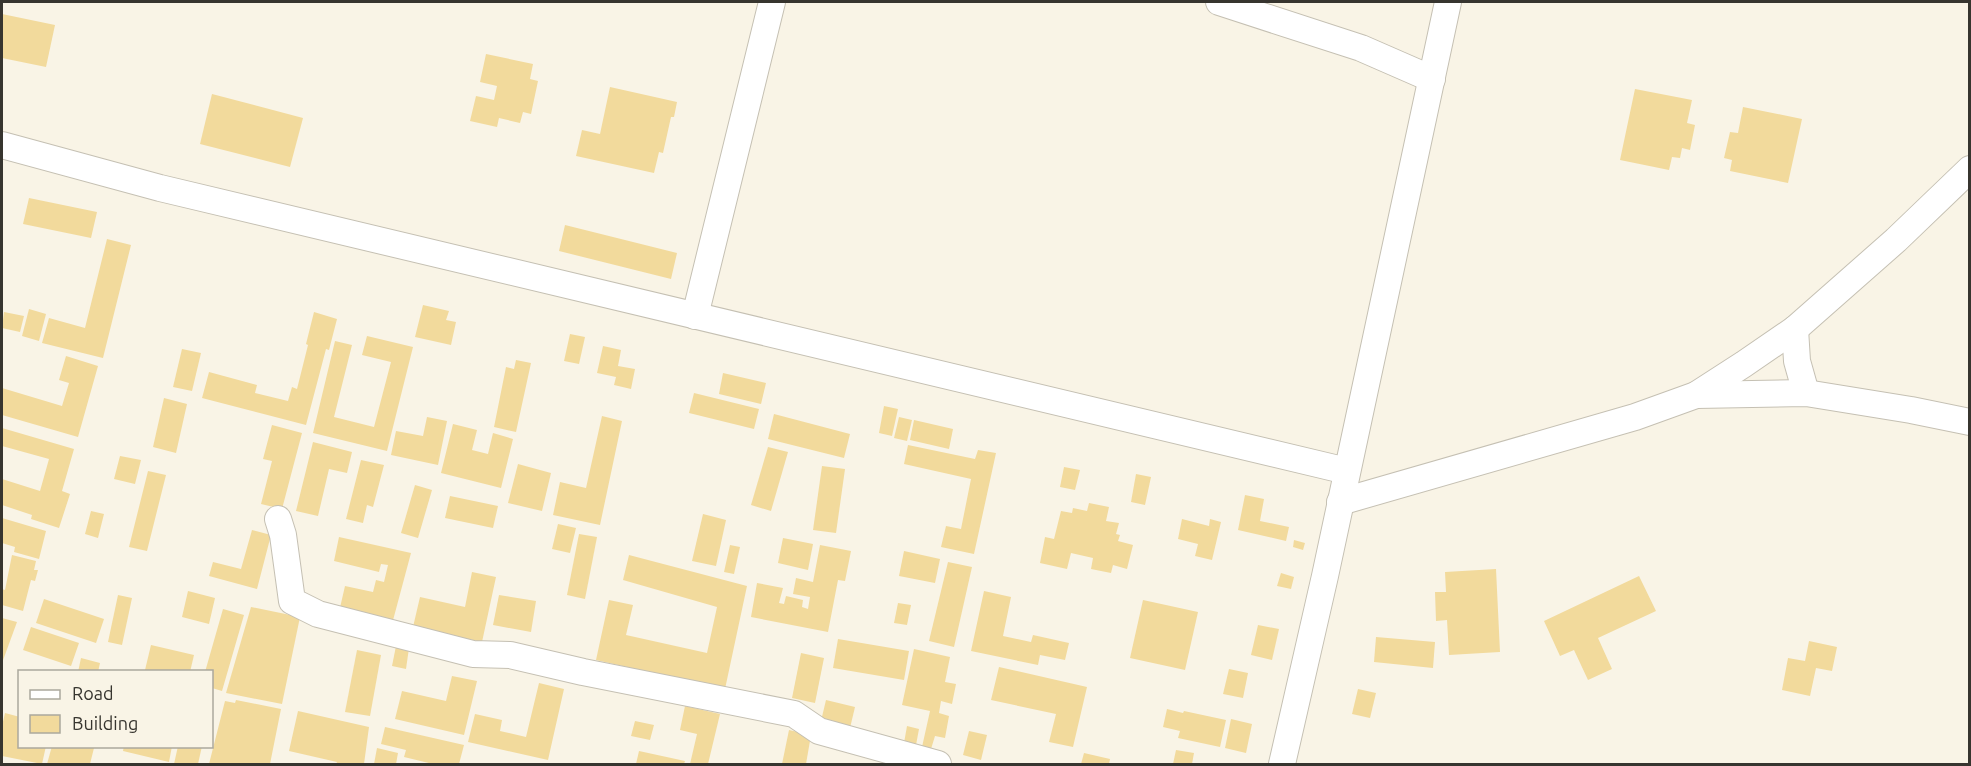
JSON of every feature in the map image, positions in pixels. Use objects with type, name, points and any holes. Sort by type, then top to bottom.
[{"type":"street","points":[[695,316],[772,2]]},
{"type":"street","points":[[1219,2],[1361,48],[1431,79]]},
{"type":"street","points":[[1282,765],[1325,576],[1448,2]]},
{"type":"street","points":[[2,145],[160,188],[1347,471]]},
{"type":"street","points":[[1340,502],[1623,421],[1696,395],[1795,329],[1896,240],[1970,169]]},
{"type":"street","points":[[1795,329],[1797,361],[1806,393]]},
{"type":"street","points":[[1696,395],[1806,393],[1970,422]]},
{"type":"street","points":[[278,519],[283,535],[292,601],[318,614],[473,654],[510,655],[794,714],[819,731],[938,765]]},
{"type":"building","points":[[2,14],[55,25],[46,67],[2,58]]},
{"type":"building","points":[[486,54],[533,64],[530,79],[538,81],[531,114],[523,112],[520,123],[499,118],[497,127],[470,121],[476,96],[494,100],[497,86],[480,82]]},
{"type":"building","points":[[610,87],[677,102],[674,117],[671,117],[663,153],[659,152],[654,173],[576,156],[582,130],[600,134]]},
{"type":"building","points":[[1635,89],[1692,100],[1687,123],[1695,125],[1690,150],[1682,148],[1680,158],[1672,157],[1669,170],[1620,160]]},
{"type":"building","points":[[212,94],[303,118],[290,167],[200,144]]},
{"type":"building","points":[[1743,107],[1802,119],[1788,183],[1730,171],[1732,160],[1724,158],[1730,132],[1738,133]]},
{"type":"building","points":[[29,198],[97,212],[91,238],[23,224]]},
{"type":"building","points":[[565,225],[677,253],[671,279],[559,251]]},
{"type":"building","points":[[107,239],[131,245],[103,358],[42,343],[49,318],[85,328]]},
{"type":"building","points":[[423,305],[449,311],[446,320],[456,322],[451,345],[415,337]]},
{"type":"building","points":[[29,309],[46,314],[39,341],[22,336]]},
{"type":"building","points":[[4,312],[24,316],[20,332],[2,328]]},
{"type":"building","points":[[314,312],[337,319],[329,350],[326,349],[306,425],[202,398],[209,372],[257,385],[255,393],[288,401],[292,387],[297,389]]},
{"type":"building","points":[[570,334],[585,337],[579,364],[564,361]]},
{"type":"building","points":[[367,336],[413,347],[387,451],[313,433],[335,341],[352,345],[334,417],[374,427],[391,362],[362,355]]},
{"type":"building","points":[[603,346],[621,350],[618,366],[635,369],[631,389],[614,385],[616,377],[597,373]]},
{"type":"building","points":[[182,349],[201,353],[192,391],[173,387]]},
{"type":"building","points":[[66,356],[98,366],[78,437],[2,415],[2,388],[62,406],[69,383],[59,380]]},
{"type":"building","points":[[516,360],[531,363],[516,432],[494,427],[506,367],[514,369]]},
{"type":"building","points":[[723,373],[766,383],[761,404],[719,394]]},
{"type":"building","points":[[694,393],[759,409],[754,429],[689,413]]},
{"type":"building","points":[[164,398],[187,404],[176,453],[153,447]]},
{"type":"building","points":[[884,406],[898,409],[892,436],[879,433]]},
{"type":"building","points":[[774,414],[850,434],[844,458],[768,439]]},
{"type":"building","points":[[602,416],[622,421],[600,525],[553,515],[560,482],[586,488]]},
{"type":"building","points":[[427,417],[447,421],[438,465],[391,455],[396,431],[423,436]]},
{"type":"building","points":[[899,417],[912,420],[907,441],[894,438]]},
{"type":"building","points":[[914,420],[953,429],[949,449],[910,440]]},
{"type":"building","points":[[453,424],[477,430],[472,450],[488,454],[493,433],[513,439],[501,488],[441,473]]},
{"type":"building","points":[[272,425],[302,433],[282,509],[261,504],[272,461],[263,459]]},
{"type":"building","points":[[2,428],[74,449],[62,491],[70,494],[59,528],[31,519],[32,515],[2,505],[2,479],[40,491],[49,459],[2,446]]},
{"type":"building","points":[[313,442],[352,452],[347,473],[329,469],[318,516],[296,511]]},
{"type":"building","points":[[908,445],[975,459],[978,450],[996,453],[974,554],[941,547],[946,526],[961,529],[971,479],[904,464]]},
{"type":"building","points":[[768,447],[788,452],[771,511],[751,505]]},
{"type":"building","points":[[120,456],[141,460],[135,484],[114,479]]},
{"type":"building","points":[[361,460],[384,465],[373,507],[367,505],[363,523],[346,519]]},
{"type":"building","points":[[518,464],[551,473],[542,511],[508,503]]},
{"type":"building","points":[[822,466],[845,469],[836,533],[813,530]]},
{"type":"building","points":[[1064,467],[1080,470],[1075,490],[1060,487]]},
{"type":"building","points":[[148,471],[166,475],[147,551],[129,547]]},
{"type":"building","points":[[1136,474],[1151,477],[1145,505],[1131,502]]},
{"type":"building","points":[[415,485],[432,490],[418,538],[401,533]]},
{"type":"building","points":[[1245,495],[1264,499],[1260,521],[1289,527],[1286,541],[1238,530]]},
{"type":"building","points":[[450,496],[498,506],[493,528],[445,518]]},
{"type":"building","points":[[1089,503],[1109,507],[1106,521],[1119,523],[1116,534],[1120,535],[1118,541],[1133,545],[1127,569],[1113,565],[1111,573],[1091,569],[1093,558],[1071,553],[1067,569],[1040,563],[1045,537],[1054,539],[1061,511],[1072,513],[1073,508],[1087,511]]},
{"type":"building","points":[[91,511],[104,514],[98,538],[85,534]]},
{"type":"building","points":[[703,514],[726,520],[716,566],[692,561]]},
{"type":"building","points":[[2,518],[46,531],[39,559],[14,552],[15,547],[2,543]]},
{"type":"building","points":[[1182,519],[1209,526],[1210,519],[1221,522],[1212,560],[1195,556],[1198,544],[1178,539]]},
{"type":"building","points":[[558,524],[576,528],[570,553],[552,549]]},
{"type":"building","points":[[252,530],[271,535],[257,589],[209,576],[213,562],[241,569]]},
{"type":"building","points":[[579,534],[597,537],[585,599],[567,595]]},
{"type":"building","points":[[339,537],[411,553],[392,624],[339,612],[345,586],[373,592],[376,580],[384,582],[388,565],[381,564],[379,572],[334,561]]},
{"type":"building","points":[[783,538],[813,544],[808,570],[778,563]]},
{"type":"building","points":[[1294,540],[1305,543],[1303,550],[1293,547]]},
{"type":"building","points":[[730,545],[740,547],[734,574],[724,572]]},
{"type":"building","points":[[820,545],[851,551],[845,581],[838,580],[828,632],[751,617],[757,583],[783,588],[779,603],[784,604],[786,596],[803,600],[802,607],[808,609],[810,597],[793,594],[796,578],[813,582]]},
{"type":"building","points":[[904,551],[940,559],[935,583],[899,576]]},
{"type":"building","points":[[12,555],[36,561],[34,570],[38,570],[35,581],[31,580],[23,611],[2,605],[2,589],[5,590]]},
{"type":"building","points":[[629,555],[747,586],[725,689],[596,660],[609,600],[633,605],[626,635],[707,653],[717,607],[623,580]]},
{"type":"building","points":[[948,562],[972,567],[954,647],[929,641]]},
{"type":"building","points":[[1496,569],[1500,652],[1449,655],[1447,620],[1436,621],[1435,592],[1446,592],[1445,572]]},
{"type":"building","points":[[472,572],[496,577],[482,642],[413,627],[420,597],[465,607]]},
{"type":"building","points":[[1281,573],[1294,577],[1291,589],[1277,586]]},
{"type":"building","points":[[1639,576],[1656,611],[1598,638],[1612,669],[1588,680],[1574,650],[1560,656],[1544,621]]},
{"type":"building","points":[[188,591],[215,598],[209,624],[182,617]]},
{"type":"building","points":[[984,591],[1011,597],[1003,636],[1031,642],[1033,635],[1069,643],[1065,660],[1040,655],[1038,665],[971,651]]},
{"type":"building","points":[[118,595],[132,598],[122,645],[108,642]]},
{"type":"building","points":[[499,595],[536,601],[531,632],[493,625]]},
{"type":"building","points":[[44,599],[104,619],[96,643],[36,623]]},
{"type":"building","points":[[1143,600],[1198,612],[1185,670],[1130,658]]},
{"type":"building","points":[[898,603],[911,605],[907,625],[894,623]]},
{"type":"building","points":[[251,607],[300,617],[282,704],[226,693]]},
{"type":"building","points":[[223,609],[244,615],[222,691],[213,688],[213,670],[206,670]]},
{"type":"building","points":[[2,618],[17,622],[2,663]]},
{"type":"building","points":[[1258,625],[1279,629],[1272,660],[1251,655]]},
{"type":"building","points":[[31,627],[79,643],[71,666],[23,650]]},
{"type":"building","points":[[1376,637],[1435,642],[1433,668],[1374,662]]},
{"type":"building","points":[[838,639],[909,651],[904,680],[833,668]]},
{"type":"building","points":[[1809,641],[1837,647],[1832,671],[1816,668],[1810,696],[1782,690],[1788,658],[1805,661]]},
{"type":"building","points":[[151,645],[194,655],[190,670],[145,670]]},
{"type":"building","points":[[396,646],[409,648],[406,669],[392,666]]},
{"type":"building","points":[[914,649],[950,657],[945,682],[956,684],[952,704],[941,701],[939,713],[949,716],[945,738],[935,736],[931,749],[922,747],[930,711],[902,705]]},
{"type":"building","points":[[357,650],[381,655],[370,716],[345,712]]},
{"type":"building","points":[[801,653],[824,658],[815,703],[792,698]]},
{"type":"building","points":[[81,658],[100,663],[98,670],[78,670]]},
{"type":"building","points":[[999,667],[1087,687],[1073,747],[1049,742],[1056,714],[991,700]]},
{"type":"building","points":[[1229,669],[1248,673],[1243,698],[1223,694]]},
{"type":"building","points":[[452,676],[477,681],[464,735],[395,719],[402,691],[446,701]]},
{"type":"building","points":[[539,683],[564,689],[548,760],[468,742],[475,714],[502,720],[500,731],[526,737]]},
{"type":"building","points":[[1358,689],[1376,693],[1370,718],[1352,714]]},
{"type":"building","points":[[236,700],[281,709],[270,764],[209,764],[225,701],[235,703]]},
{"type":"building","points":[[826,700],[855,707],[850,728],[821,721]]},
{"type":"building","points":[[685,706],[720,714],[708,764],[690,764],[697,734],[680,730]]},
{"type":"building","points":[[1167,709],[1226,720],[1220,747],[1178,738],[1180,731],[1163,727]]},
{"type":"building","points":[[298,711],[369,727],[364,764],[336,764],[337,762],[289,751]]},
{"type":"building","points":[[5,713],[18,716],[18,748],[46,748],[42,764],[2,756],[2,726]]},
{"type":"building","points":[[1231,719],[1252,724],[1246,753],[1225,748]]},
{"type":"building","points":[[635,721],[654,725],[650,740],[631,736]]},
{"type":"building","points":[[907,726],[919,729],[916,745],[904,743]]},
{"type":"building","points":[[385,727],[464,745],[459,764],[433,764],[404,757],[406,750],[381,744]]},
{"type":"building","points":[[789,730],[811,735],[806,764],[782,764]]},
{"type":"building","points":[[969,731],[987,735],[981,760],[963,755]]},
{"type":"building","points":[[51,748],[94,748],[90,764],[47,764]]},
{"type":"building","points":[[124,748],[172,748],[169,762],[123,751]]},
{"type":"building","points":[[178,748],[202,748],[198,764],[174,764]]},
{"type":"building","points":[[377,748],[398,753],[396,764],[374,764]]},
{"type":"building","points":[[1176,750],[1194,753],[1192,764],[1173,764]]},
{"type":"building","points":[[639,751],[685,761],[684,764],[636,764]]},
{"type":"building","points":[[1084,753],[1110,759],[1109,764],[1081,764]]}]
